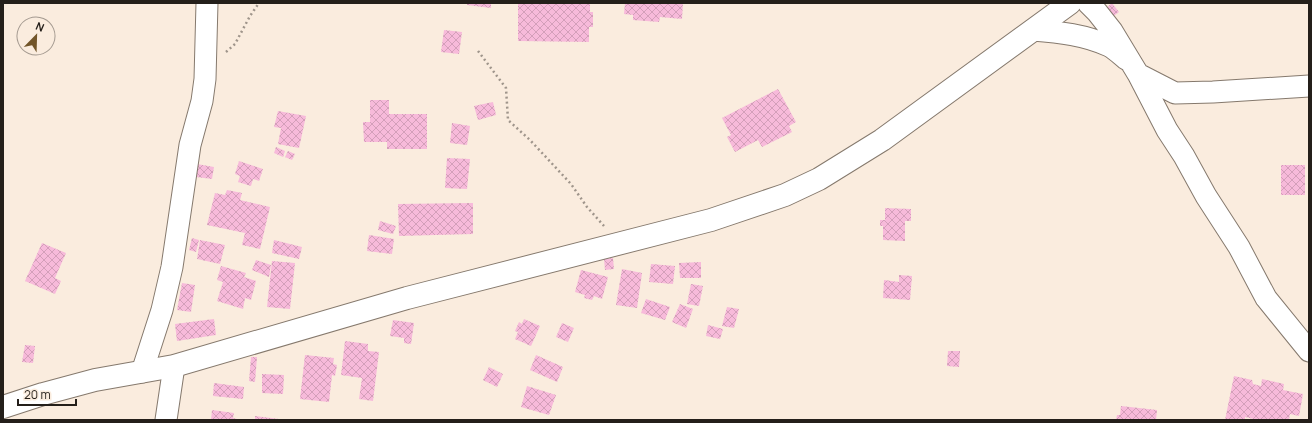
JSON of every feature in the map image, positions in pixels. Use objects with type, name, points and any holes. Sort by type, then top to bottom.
[{"type":"street","points":[[142,372],[162,310],[172,267],[190,145],[202,101],[205,79],[207,3]]},
{"type":"street","points":[[3,407],[43,394],[95,380],[174,366],[407,298],[711,220],[784,195],[819,179],[882,140],[1070,3]]},
{"type":"street","points":[[1088,3],[1112,31],[1134,68],[1167,130],[1238,247],[1266,298],[1309,351]]},
{"type":"street","points":[[1034,30],[1058,32],[1110,46],[1134,68],[1175,93],[1309,86]]},
{"type":"street","points":[[166,420],[174,366]]},
{"type":"path","points":[[206,55],[219,57],[235,44],[259,3]]},
{"type":"path","points":[[478,50],[506,88],[508,120],[530,140],[571,184],[587,207],[618,244]]},
{"type":"building","points":[[467,3],[491,3],[491,8],[467,5]]},
{"type":"building","points":[[518,3],[590,3],[590,12],[593,12],[593,27],[589,27],[589,42],[518,41]]},
{"type":"building","points":[[625,3],[683,3],[682,19],[660,17],[659,22],[633,20],[633,15],[624,14]]},
{"type":"building","points":[[1112,3],[1119,12],[1111,18],[1104,10]]},
{"type":"building","points":[[444,30],[462,32],[459,54],[441,52]]},
{"type":"building","points":[[778,89],[796,122],[789,126],[792,132],[762,147],[758,140],[735,152],[727,137],[731,135],[722,118]]},
{"type":"building","points":[[370,100],[389,100],[389,114],[427,114],[427,149],[387,149],[387,142],[364,142],[363,122],[370,122]]},
{"type":"building","points":[[493,102],[496,115],[478,120],[474,106]]},
{"type":"building","points":[[278,111],[306,116],[299,148],[278,144],[281,128],[274,127]]},
{"type":"building","points":[[452,123],[470,126],[467,145],[450,143]]},
{"type":"building","points":[[276,147],[285,151],[283,157],[274,153]]},
{"type":"building","points":[[288,151],[295,154],[292,160],[285,157]]},
{"type":"building","points":[[447,158],[470,159],[467,189],[445,188]]},
{"type":"building","points":[[239,161],[263,169],[259,181],[253,179],[251,186],[238,182],[240,176],[235,174]]},
{"type":"building","points":[[197,164],[214,167],[212,179],[196,177]]},
{"type":"building","points":[[1281,165],[1305,165],[1305,195],[1281,195]]},
{"type":"building","points":[[227,190],[242,193],[240,200],[270,207],[260,249],[242,245],[245,233],[207,225],[215,193],[225,195]]},
{"type":"building","points":[[473,203],[473,234],[399,236],[398,204]]},
{"type":"building","points":[[885,208],[911,209],[911,221],[905,221],[905,241],[883,240],[883,226],[880,226],[880,220],[885,220]]},
{"type":"building","points":[[380,221],[396,226],[393,234],[378,230]]},
{"type":"building","points":[[369,235],[394,239],[392,254],[367,251]]},
{"type":"building","points":[[192,238],[199,240],[196,252],[189,250]]},
{"type":"building","points":[[200,240],[225,245],[220,264],[197,259]]},
{"type":"building","points":[[274,240],[302,247],[299,259],[272,253]]},
{"type":"building","points":[[42,243],[66,253],[55,278],[61,281],[55,294],[25,281]]},
{"type":"building","points":[[613,258],[614,269],[605,270],[604,259]]},
{"type":"building","points":[[256,260],[271,265],[269,277],[252,270]]},
{"type":"building","points":[[272,261],[295,263],[290,309],[267,307]]},
{"type":"building","points":[[701,262],[701,278],[680,278],[679,263]]},
{"type":"building","points":[[651,264],[675,266],[673,284],[649,282]]},
{"type":"building","points":[[221,266],[246,273],[244,277],[256,281],[251,300],[245,298],[243,309],[217,301],[223,282],[217,280]]},
{"type":"building","points":[[622,269],[642,273],[637,308],[616,305]]},
{"type":"building","points":[[581,270],[608,277],[602,299],[594,296],[592,300],[584,298],[585,295],[575,292]]},
{"type":"building","points":[[899,275],[912,276],[910,300],[883,298],[884,280],[899,282]]},
{"type":"building","points":[[182,283],[195,285],[191,312],[177,310]]},
{"type":"building","points":[[691,284],[703,286],[699,306],[687,304]]},
{"type":"building","points":[[646,299],[670,307],[665,320],[641,313]]},
{"type":"building","points":[[680,304],[693,309],[686,328],[672,322]]},
{"type":"building","points":[[727,307],[739,309],[734,328],[722,326]]},
{"type":"building","points":[[214,319],[216,335],[177,341],[175,324]]},
{"type":"building","points":[[524,319],[540,326],[531,346],[515,339],[518,332],[515,331],[519,322],[522,324]]},
{"type":"building","points":[[393,320],[414,323],[411,344],[404,343],[404,338],[390,336]]},
{"type":"building","points":[[562,323],[574,328],[568,342],[556,337]]},
{"type":"building","points":[[708,325],[723,329],[720,339],[706,336]]},
{"type":"building","points":[[345,341],[368,344],[368,351],[379,352],[373,401],[359,399],[362,378],[341,375]]},
{"type":"building","points":[[25,345],[35,346],[33,363],[22,362]]},
{"type":"building","points":[[948,351],[960,351],[959,367],[947,366]]},
{"type":"building","points":[[305,355],[334,358],[333,364],[337,365],[335,376],[332,375],[329,402],[300,399]]},
{"type":"building","points":[[536,355],[563,367],[557,382],[530,370]]},
{"type":"building","points":[[251,357],[257,357],[255,382],[249,381]]},
{"type":"building","points":[[489,367],[503,374],[497,387],[483,380]]},
{"type":"building","points":[[262,374],[284,375],[283,394],[262,393]]},
{"type":"building","points":[[1234,376],[1252,380],[1253,384],[1261,386],[1262,379],[1284,384],[1283,390],[1303,394],[1299,416],[1290,414],[1289,420],[1258,420],[1245,417],[1245,420],[1225,420]]},
{"type":"building","points":[[214,383],[244,387],[243,399],[213,396]]},
{"type":"building","points":[[527,386],[556,395],[549,415],[521,407]]},
{"type":"building","points":[[1121,406],[1157,410],[1156,420],[1116,420],[1117,415],[1120,415]]},
{"type":"building","points":[[212,410],[234,413],[233,418],[241,420],[211,420]]},
{"type":"building","points":[[255,416],[279,419],[279,420],[255,420]]}]
